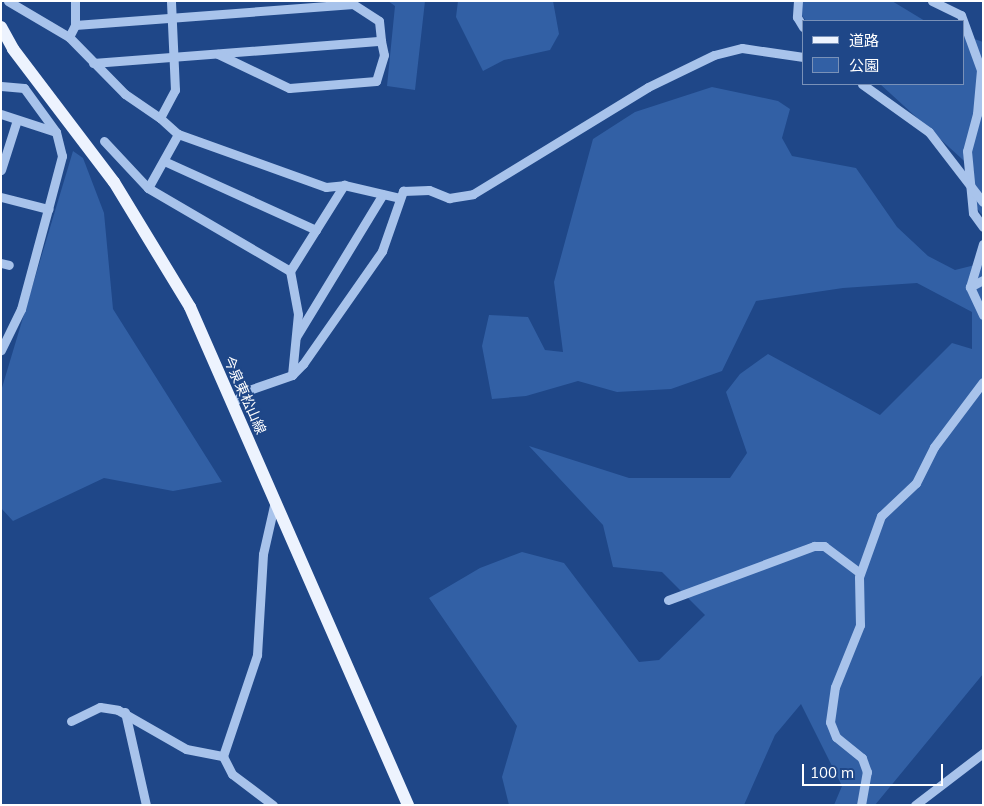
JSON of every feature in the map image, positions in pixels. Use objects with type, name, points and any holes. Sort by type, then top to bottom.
[{"type":"main road","name":"今泉東松山線","points":[[1,27],[31,73],[153,242],[190,307],[232,404],[276,498],[408,805]]},
{"type":"street","points":[[8,1],[69,36],[125,94],[160,118],[178,134],[326,187],[344,186],[400,198]]},
{"type":"street","points":[[69,36],[75,25],[75,1]]},
{"type":"street","points":[[160,118],[176,90],[171,1]]},
{"type":"street","points":[[253,1],[254,11]]},
{"type":"street","points":[[798,1],[797,17],[802,25]]},
{"type":"street","points":[[932,1],[946,4],[961,15],[963,20]]},
{"type":"street","points":[[75,25],[354,4],[379,21],[384,55],[376,81],[289,88],[218,54]]},
{"type":"street","points":[[964,23],[981,70],[978,114],[967,151],[973,213],[983,227]]},
{"type":"street","points":[[93,63],[174,59],[381,41]]},
{"type":"street","points":[[232,404],[246,391],[292,375],[329,331],[382,251],[400,198],[409,188],[449,198],[473,194],[648,87],[714,55],[742,48],[802,57]]},
{"type":"street","points":[[24,88],[31,73]]},
{"type":"street","points":[[863,85],[929,132],[983,202]]},
{"type":"street","points":[[1,86],[24,88],[56,132],[62,156],[20,309],[1,350]]},
{"type":"street","points":[[1,114],[56,132]]},
{"type":"street","points":[[1,170],[17,120]]},
{"type":"street","points":[[148,188],[178,134]]},
{"type":"street","points":[[104,141],[148,188],[290,271]]},
{"type":"street","points":[[164,161],[316,230]]},
{"type":"street","points":[[292,375],[298,314],[290,271],[344,186]]},
{"type":"street","points":[[295,339],[383,194]]},
{"type":"street","points":[[1,197],[48,209]]},
{"type":"street","points":[[983,244],[970,287],[983,315]]},
{"type":"street","points":[[970,287],[983,280]]},
{"type":"street","points":[[861,805],[867,772],[862,758],[836,737],[830,722],[835,687],[860,625],[860,573],[881,516],[916,483],[934,447],[983,382]]},
{"type":"street","points":[[273,805],[232,774],[223,756],[257,655],[263,554],[276,498]]},
{"type":"street","points":[[668,600],[814,546],[824,546],[860,573]]},
{"type":"street","points":[[71,721],[100,708],[126,712],[186,749],[223,756]]},
{"type":"street","points":[[126,712],[146,805]]},
{"type":"street","points":[[915,805],[983,753]]},
{"type":"green space","points":[[388,1],[425,1],[415,90],[387,86],[395,6]]},
{"type":"green space","points":[[458,1],[553,1],[559,34],[550,50],[504,60],[483,71],[456,17]]},
{"type":"green space","points":[[799,1],[892,1],[923,20],[805,20],[798,10]]},
{"type":"green space","points":[[964,35],[983,42],[983,216],[972,202],[974,170],[881,85],[964,85]]},
{"type":"green space","points":[[712,87],[778,101],[790,109],[782,138],[792,156],[856,168],[897,227],[928,256],[955,270],[983,263],[983,674],[875,805],[834,805],[842,786],[801,704],[775,735],[744,805],[509,805],[502,777],[517,726],[429,598],[480,568],[522,552],[564,563],[639,662],[659,660],[705,615],[662,572],[613,567],[603,525],[529,446],[629,478],[730,478],[747,453],[726,392],[740,374],[768,354],[880,415],[952,343],[972,349],[972,312],[917,283],[843,288],[756,301],[722,371],[671,389],[617,392],[578,381],[526,396],[492,399],[482,346],[489,315],[528,317],[545,350],[563,352],[554,282],[593,139],[635,112]]},
{"type":"green space","points":[[73,151],[83,158],[104,213],[113,309],[222,482],[173,491],[104,478],[13,521],[1,508],[1,391]]}]
